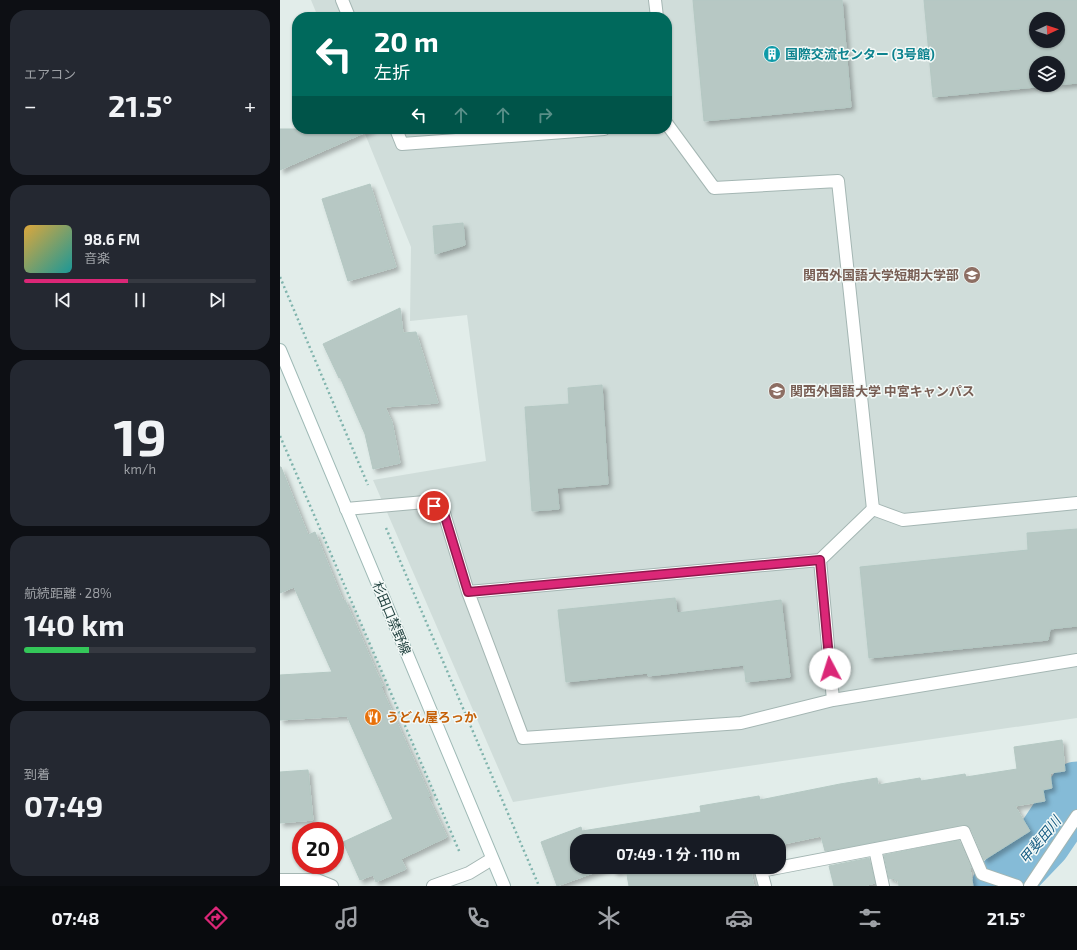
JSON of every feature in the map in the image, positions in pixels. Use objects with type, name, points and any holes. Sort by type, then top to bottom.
[{"type":"street","points":[[342,0],[347,12]]},
{"type":"street","points":[[655,0],[656,12]]},
{"type":"street","points":[[672,129],[714,188],[838,181],[873,509]]},
{"type":"street","points":[[398,134],[402,144],[537,134]]},
{"type":"street","name":"杉田口禁野線","points":[[280,350],[504,886]]},
{"type":"street","points":[[346,509],[425,502],[443,510],[468,592],[523,738],[741,723],[833,700],[1077,660]]},
{"type":"street","points":[[873,509],[903,520],[1077,503]]},
{"type":"street","points":[[468,592],[820,560],[873,509]]},
{"type":"street","points":[[820,560],[833,700]]},
{"type":"street","points":[[1030,886],[1077,816]]},
{"type":"street","points":[[765,886],[761,871],[964,832],[982,874],[1017,886]]},
{"type":"street","points":[[874,849],[882,886]]},
{"type":"street","points":[[434,886],[469,873],[492,859]]},
{"type":"street","points":[[280,880],[317,880],[332,886]]},
{"type":"path","points":[[280,277],[540,886]]},
{"type":"path","points":[[280,436],[469,873]]},
{"type":"shaded area","name":"関西外国語大学 中宮キャンパス","points":[[311,0],[1077,0],[1077,718],[625,784],[513,802],[373,480],[486,461],[467,315],[410,321],[411,247],[365,134],[672,134],[672,12],[316,12]]},
{"type":"building","name":"国際交流センター (3号館)","points":[[693,0],[842,0],[851,107],[704,121]]},
{"type":"building","points":[[924,0],[1077,0],[1077,83],[1065,84],[1065,56],[1029,56],[1029,88],[933,97]]},
{"type":"building","points":[[280,129],[292,129],[292,134],[362,134],[280,170]]},
{"type":"building","points":[[370,184],[396,267],[348,281],[322,199]]},
{"type":"building","points":[[463,223],[465,245],[435,254],[433,226]]},
{"type":"building","points":[[400,308],[403,333],[416,332],[438,403],[385,407],[392,422],[400,463],[373,469],[365,434],[340,377],[339,378],[323,344]]},
{"type":"building","points":[[602,385],[608,484],[557,488],[559,509],[532,511],[525,407],[569,404],[568,388]]},
{"type":"building","points":[[281,467],[308,535],[315,532],[343,601],[345,600],[383,686],[381,687],[430,796],[428,797],[447,837],[401,859],[406,869],[376,882],[373,875],[360,880],[344,842],[393,819],[347,716],[280,720],[280,675],[332,672],[294,587],[280,593]]},
{"type":"building","points":[[1077,529],[1077,626],[1050,629],[1048,640],[869,658],[860,567],[1028,550],[1027,533]]},
{"type":"building","points":[[675,598],[677,613],[781,600],[790,677],[746,682],[744,665],[648,676],[648,673],[566,682],[558,610]]},
{"type":"building","points":[[1062,740],[1065,771],[1050,773],[1052,788],[1043,790],[1045,801],[1015,806],[1030,831],[984,860],[971,829],[966,825],[825,851],[821,836],[786,844],[786,834],[570,834],[570,874],[590,874],[557,886],[541,842],[581,827],[582,831],[701,812],[700,806],[759,796],[760,800],[877,778],[878,785],[920,778],[921,781],[965,774],[966,777],[1017,769],[1014,747]]},
{"type":"building","points":[[308,770],[313,820],[280,823],[280,772]]},
{"type":"building","points":[[959,840],[971,868],[973,886],[899,886],[898,880],[895,881],[894,878],[889,879],[884,855]]},
{"type":"building","points":[[869,858],[875,883],[864,886],[834,886],[829,866]]},
{"type":"building","points":[[627,874],[751,874],[754,886],[629,886]]},
{"type":"waterway","name":"甲斐田川","points":[[1000,886],[1043,841],[1077,790]]},
{"type":"place","name":"国際交流センター (3号館)","points":[[772,54]]},
{"type":"place","name":"関西外国語大学短期大学部","points":[[972,275]]},
{"type":"place","name":"関西外国語大学 中宮キャンパス","points":[[777,391]]},
{"type":"place","name":"うどん屋ろっか","points":[[373,717]]},
{"type":"route","points":[[434,506],[443,510],[468,592],[820,560],[830,669]]}]
